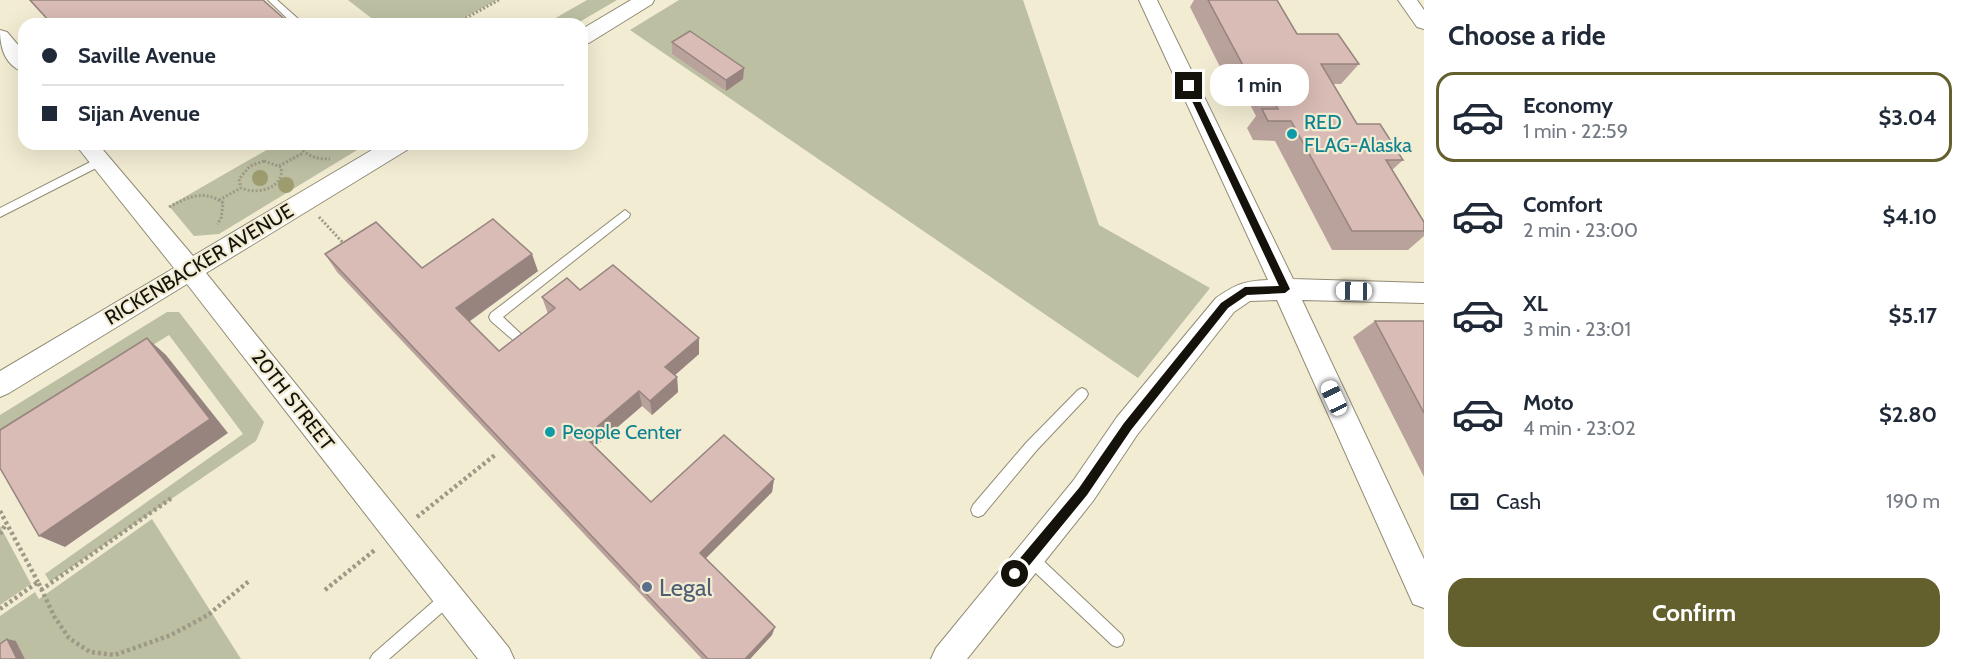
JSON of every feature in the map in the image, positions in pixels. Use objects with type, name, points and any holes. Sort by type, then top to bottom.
[{"type":"street","points":[[588,34],[645,0]]},
{"type":"street","points":[[1148,0],[1285,289],[1424,593]]},
{"type":"street","points":[[1407,0],[1424,23]]},
{"type":"street","points":[[2,41],[18,58]]},
{"type":"street","name":"RICKENBACKER AVENUE","points":[[0,385],[389,150]]},
{"type":"street","name":"20TH STREET","points":[[93,152],[190,270],[498,659]]},
{"type":"street","points":[[947,659],[1083,492],[1128,426],[1225,305],[1245,291],[1285,289],[1424,293]]},
{"type":"lane","points":[[272,0],[292,18]]},
{"type":"lane","points":[[0,213],[93,152]]},
{"type":"lane","points":[[517,336],[495,317],[625,214]]},
{"type":"lane","points":[[978,510],[1031,447],[1082,394]]},
{"type":"lane","points":[[1029,556],[1117,640]]},
{"type":"lane","points":[[378,659],[448,598]]},
{"type":"path","points":[[466,18],[497,0]]},
{"type":"path","points":[[301,150],[311,157],[332,159]]},
{"type":"path","points":[[279,166],[303,153]]},
{"type":"path","points":[[264,161],[279,166],[282,172],[281,177],[271,187],[251,192],[241,188],[239,179],[241,174],[250,166],[264,161]]},
{"type":"path","points":[[219,200],[241,188]]},
{"type":"path","points":[[148,219],[191,195],[210,195],[219,200],[224,209],[215,227]]},
{"type":"path","points":[[304,201],[354,255]]},
{"type":"path","points":[[41,590],[174,497]]},
{"type":"path","points":[[0,511],[54,616],[69,638],[90,652],[115,655],[171,635],[208,615],[249,581]]},
{"type":"path","points":[[0,534],[7,523]]},
{"type":"path","points":[[0,609],[38,582]]},
{"type":"green space","points":[[348,0],[497,0],[464,18],[371,18]]},
{"type":"green space","points":[[587,0],[617,0],[586,18],[556,18]]},
{"type":"green space","points":[[679,0],[1023,0],[1099,225],[1210,288],[1138,378],[630,30]]},
{"type":"green space","points":[[267,150],[357,150],[219,234],[194,236],[169,206]]},
{"type":"green space","points":[[167,312],[179,312],[264,422],[256,441],[50,582],[45,574],[243,434],[169,335],[0,440],[0,415]]},
{"type":"green space","points":[[152,519],[241,659],[25,659],[16,641],[0,652],[0,616],[35,592],[39,599]]},
{"type":"green space","points":[[0,526],[31,584],[0,605]]},
{"type":"building","points":[[30,0],[263,0],[283,18],[46,18]]},
{"type":"building","points":[[1208,0],[1277,0],[1297,34],[1338,34],[1359,64],[1321,64],[1357,124],[1380,124],[1403,160],[1386,160],[1424,222],[1424,231],[1352,231],[1291,121],[1268,121],[1262,109],[1278,109],[1256,69],[1245,69]]},
{"type":"building","points":[[690,31],[744,68],[726,80],[672,42]]},
{"type":"building","name":"People Center","points":[[493,219],[532,254],[456,308],[499,351],[555,308],[542,297],[567,278],[580,290],[613,265],[699,338],[665,367],[677,377],[650,401],[639,391],[585,437],[651,502],[724,435],[774,479],[700,553],[775,627],[745,659],[708,659],[325,254],[376,222],[422,268]]},
{"type":"building","points":[[1375,321],[1424,321],[1424,413]]},
{"type":"building","points":[[147,338],[210,419],[39,536],[0,468],[0,430]]},
{"type":"building","points":[[7,639],[17,659],[0,659],[0,644]]},
{"type":"place","name":"RED FLAG-Alaska","points":[[1292,134]]},
{"type":"place","name":"People Center","points":[[550,432]]},
{"type":"place","name":"Legal","points":[[647,587]]},
{"type":"route","points":[[1015,574],[1083,492],[1128,426],[1225,305],[1245,291],[1285,289],[1189,86]]}]
